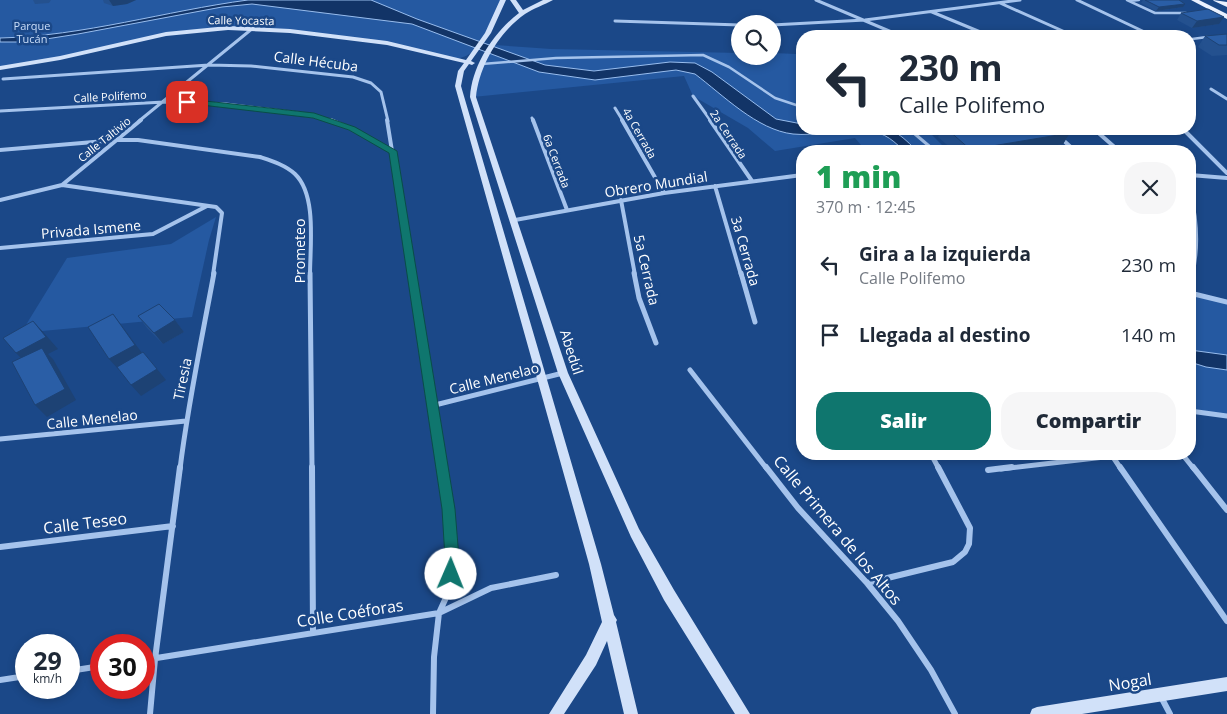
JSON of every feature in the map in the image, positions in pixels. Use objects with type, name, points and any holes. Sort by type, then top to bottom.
[{"type":"main road","points":[[1194,0],[1227,17]]},
{"type":"main road","points":[[1216,0],[1227,5]]},
{"type":"street","points":[[503,0],[488,33],[462,71],[458,86],[610,620],[631,714]]},
{"type":"street","points":[[513,0],[522,14]]},
{"type":"street","name":"Abedúl","points":[[550,0],[522,14],[502,33],[482,64],[472,88],[473,97],[515,220],[563,373],[635,533],[669,594],[743,714]]},
{"type":"street","points":[[816,0],[888,30]]},
{"type":"street","points":[[781,25],[861,19],[1020,0]]},
{"type":"street","points":[[1077,0],[1140,30]]},
{"type":"street","points":[[1000,3],[1061,30]]},
{"type":"street","points":[[932,11],[976,30]]},
{"type":"street","points":[[615,21],[731,25]]},
{"type":"street","name":"Calle Yocasta","points":[[0,68],[60,58],[166,34],[207,28],[252,28],[387,43],[467,63],[482,64]]},
{"type":"street","name":"Calle Taltivio","points":[[0,200],[62,184],[252,28]]},
{"type":"street","name":"Calle Hécuba","points":[[3,79],[209,65],[251,66],[363,79],[380,89],[393,151],[448,509],[452,558],[450,591],[439,613],[434,657],[433,714]]},
{"type":"street","points":[[1211,89],[1227,99]]},
{"type":"street","name":"2a Cerrada","points":[[693,96],[752,181]]},
{"type":"street","name":"Calle Polifemo","points":[[0,111],[164,102],[207,103],[314,115],[352,129],[393,151]]},
{"type":"street","name":"4a Cerrada","points":[[615,108],[664,193]]},
{"type":"street","name":"6a Cerrada","points":[[532,118],[567,210]]},
{"type":"street","points":[[1058,135],[1068,145]]},
{"type":"street","points":[[1101,135],[1112,145]]},
{"type":"street","points":[[1189,135],[1227,173]]},
{"type":"street","name":"Prometeo","points":[[0,150],[117,140],[165,142],[260,157],[287,166],[304,184],[310,213],[313,633]]},
{"type":"street","points":[[1196,175],[1227,178]]},
{"type":"street","name":"Obrero Mundial","points":[[515,220],[664,193],[796,176]]},
{"type":"street","points":[[62,184],[207,206]]},
{"type":"street","name":"3a Cerrada","points":[[716,186],[755,322]]},
{"type":"street","name":"5a Cerrada","points":[[621,200],[639,298],[656,344]]},
{"type":"street","name":"Privada Ismene","points":[[0,248],[153,234],[207,206]]},
{"type":"street","name":"Tiresia","points":[[155,658],[186,421],[195,382],[221,230],[222,213],[216,207],[207,206]]},
{"type":"street","points":[[1196,214],[1198,222],[1196,251]]},
{"type":"street","points":[[1196,294],[1227,302]]},
{"type":"street","name":"Calle Primera de los Altos","points":[[690,370],[798,508],[867,583],[916,646],[956,714]]},
{"type":"street","name":"Calle Menelao","points":[[431,406],[563,373]]},
{"type":"street","points":[[1196,412],[1227,416]]},
{"type":"street","name":"Calle Menelao","points":[[0,439],[186,421]]},
{"type":"street","points":[[867,583],[953,562],[962,557],[969,547],[971,538],[970,528],[934,460]]},
{"type":"street","points":[[988,470],[1071,460]]},
{"type":"street","points":[[1115,460],[1227,621]]},
{"type":"street","points":[[1187,460],[1227,510]]},
{"type":"street","name":"Calle Teseo","points":[[0,548],[172,526]]},
{"type":"street","name":"Colle Coéforas","points":[[155,658],[439,613],[491,588],[556,575]]},
{"type":"street","points":[[556,714],[591,660],[610,620]]},
{"type":"street","points":[[0,680],[15,678]]},
{"type":"street","name":"Nogal","points":[[1037,714],[1227,684]]},
{"type":"street","points":[[1160,695],[1170,714]]},
{"type":"street","name":"Tiresia","points":[[150,714],[151,699]]},
{"type":"lane","points":[[1128,1],[1138,0]]},
{"type":"lane","points":[[1128,1],[1158,14],[1193,12]]},
{"type":"lane","points":[[1203,11],[1213,10]]},
{"type":"lane","points":[[1196,38],[1214,36]]},
{"type":"lane","points":[[482,64],[556,58],[703,55],[726,64],[767,94],[783,102],[796,105]]},
{"type":"lane","points":[[916,135],[928,145]]},
{"type":"green space","name":"Parque Tucán","points":[[0,0],[503,0],[477,49],[466,56],[454,60],[406,46],[253,28],[187,31],[60,58],[0,68]]},
{"type":"green space","points":[[494,45],[551,49],[731,53],[731,65],[781,65],[781,53],[796,54],[796,135],[932,135],[942,145],[861,145],[855,138],[812,145],[796,145],[796,148],[775,151],[748,128],[693,96],[684,76],[473,97],[478,74]]},
{"type":"green space","points":[[216,217],[192,317],[21,333],[67,258],[171,244]]},
{"type":"green space","points":[[1196,294],[1227,301],[1227,416],[1196,412]]},
{"type":"shaded area","points":[[248,0],[371,0],[417,19],[545,65],[594,71],[670,62],[695,63],[712,72],[776,119],[796,123],[796,134],[766,126],[754,119],[695,74],[676,70],[595,80],[539,72],[412,24],[252,4],[222,7],[27,42],[0,42],[0,38],[63,33]]},
{"type":"shaded area","points":[[882,135],[899,135],[911,145],[897,145]]},
{"type":"shaded area","points":[[1196,351],[1227,355],[1227,370],[1196,364]]},
{"type":"building","points":[[1145,0],[1179,0],[1185,4],[1159,7]]},
{"type":"building","points":[[1208,9],[1224,17],[1197,21],[1181,13]]},
{"type":"building","points":[[1227,34],[1227,45],[1219,45],[1205,36]]},
{"type":"building","points":[[954,135],[1058,135],[998,145],[965,145]]},
{"type":"building","points":[[159,304],[175,320],[154,333],[138,316]]},
{"type":"building","points":[[113,314],[135,345],[109,359],[88,327]]},
{"type":"building","points":[[33,321],[46,337],[16,353],[3,338]]},
{"type":"building","points":[[42,348],[65,389],[35,405],[12,362]]},
{"type":"building","points":[[143,352],[157,369],[131,385],[117,367]]},
{"type":"route","points":[[187,102],[226,104],[314,115],[352,129],[393,151],[448,509],[452,558],[451,574]]}]
